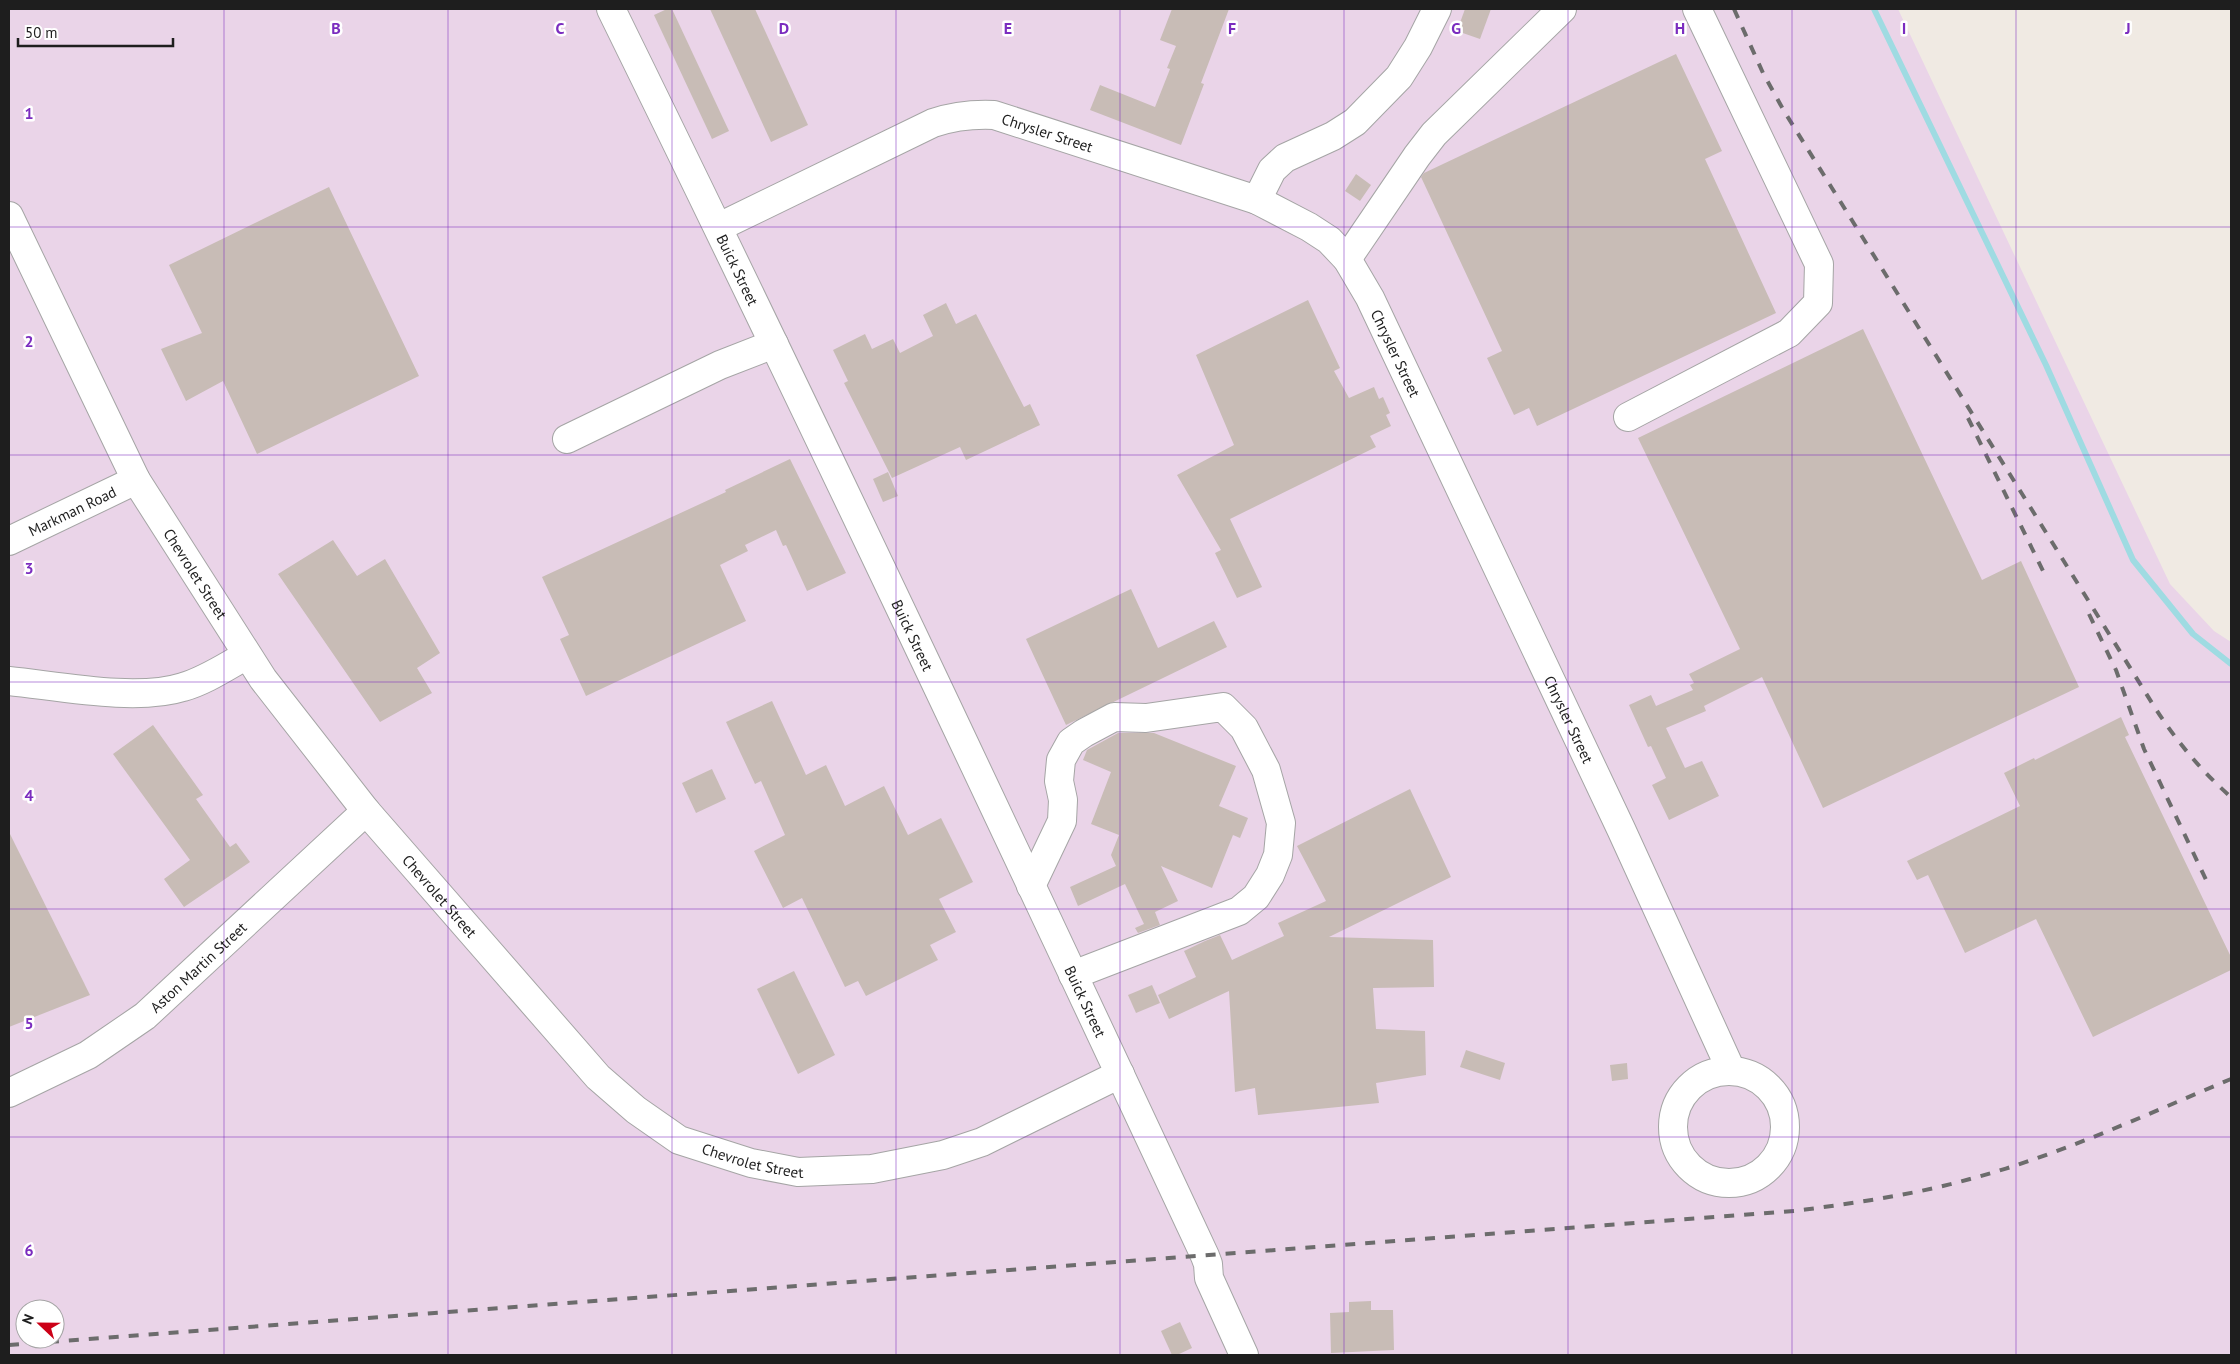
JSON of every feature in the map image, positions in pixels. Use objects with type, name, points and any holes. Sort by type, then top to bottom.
[{"type":"lane","name":"Buick Street","points":[[611,9],[719,227],[1208,1264],[1218,1274],[1259,1355]]},
{"type":"lane","points":[[1257,200],[1278,163],[1344,130],[1399,77],[1418,47],[1437,9]]},
{"type":"lane","points":[[1347,259],[1434,134],[1562,9]]},
{"type":"lane","points":[[1628,417],[1789,333],[1818,303],[1819,264],[1697,9]]},
{"type":"lane","name":"Chrysler Street","points":[[719,227],[933,123],[966,115],[994,115],[1257,200],[1309,227],[1329,240],[1347,259],[1370,298],[1621,829],[1731,1070]]},
{"type":"lane","name":"Chevrolet Street","points":[[9,216],[136,480],[263,679],[366,811],[598,1077],[636,1110],[679,1140],[751,1163],[798,1172],[872,1169],[906,1164],[943,1155],[982,1142],[1120,1074]]},
{"type":"lane","points":[[568,439],[720,365],[774,344]]},
{"type":"lane","name":"Markman Road","points":[[9,541],[136,480]]},
{"type":"lane","points":[[9,681],[134,694],[168,691],[185,687],[247,655]]},
{"type":"lane","points":[[1031,886],[1062,821],[1063,800],[1059,781],[1061,760],[1071,742],[1079,736],[1114,717],[1146,718],[1223,707],[1244,728],[1266,770],[1281,823],[1278,855],[1265,884],[1256,897],[1239,911],[1073,975]]},
{"type":"lane","name":"Aston Martin Street","points":[[9,1093],[88,1055],[145,1016],[366,811]]},
{"type":"lane","points":[[1731,1070],[1751,1074],[1768,1086],[1780,1103],[1785,1124],[1782,1144],[1772,1162],[1757,1176],[1737,1183],[1716,1182],[1697,1174],[1682,1160],[1673,1141],[1672,1120],[1679,1100],[1692,1084],[1710,1073],[1731,1070]]},
{"type":"lane","name":"Buick Street","points":[[1208,1264],[1209,1278],[1244,1355]]},
{"type":"shaded area","points":[[9,9],[1898,9],[2170,584],[2214,631],[2231,642],[2231,1355],[9,1355]]},
{"type":"building","points":[[667,9],[672,9],[729,131],[712,139],[654,15]]},
{"type":"building","points":[[710,9],[755,9],[808,125],[771,142]]},
{"type":"building","points":[[1172,9],[1229,9],[1201,83],[1204,84],[1181,145],[1090,110],[1100,85],[1155,107],[1170,69],[1167,68],[1176,46],[1160,40]]},
{"type":"building","points":[[1465,9],[1491,9],[1480,39],[1457,31]]},
{"type":"building","points":[[1676,54],[1722,151],[1705,159],[1776,313],[1537,426],[1529,408],[1514,415],[1487,358],[1502,351],[1421,177],[1424,173]]},
{"type":"building","points":[[1356,174],[1371,185],[1360,201],[1345,191]]},
{"type":"building","points":[[329,187],[419,376],[257,454],[223,381],[186,401],[161,349],[202,333],[169,265]]},
{"type":"building","points":[[1308,300],[1340,368],[1334,371],[1349,398],[1374,387],[1379,399],[1383,397],[1390,413],[1386,415],[1391,426],[1370,436],[1376,447],[1230,519],[1262,587],[1237,598],[1215,553],[1221,550],[1177,475],[1234,445],[1196,355]]},
{"type":"building","points":[[946,303],[956,324],[976,314],[1024,407],[1030,404],[1040,425],[966,460],[960,447],[892,478],[844,383],[848,381],[833,350],[865,334],[872,349],[893,339],[900,353],[933,336],[923,315]]},
{"type":"building","points":[[1863,329],[1982,580],[2021,561],[2079,687],[1823,808],[1762,677],[1704,706],[1706,711],[1666,728],[1685,768],[1702,761],[1719,796],[1669,820],[1652,785],[1666,778],[1651,746],[1648,747],[1629,705],[1651,695],[1656,706],[1693,690],[1690,685],[1694,683],[1689,674],[1740,649],[1638,438]]},
{"type":"building","points":[[790,459],[846,573],[807,591],[786,545],[783,546],[776,530],[745,545],[748,551],[720,565],[746,621],[586,696],[560,639],[569,635],[542,577],[726,492],[725,490]]},
{"type":"building","points":[[888,472],[898,496],[883,502],[873,479]]},
{"type":"building","points":[[333,540],[357,576],[385,559],[440,653],[417,668],[432,693],[380,722],[278,574]]},
{"type":"building","points":[[1131,589],[1158,648],[1214,621],[1227,647],[1066,725],[1026,639]]},
{"type":"building","points":[[772,701],[806,775],[826,765],[845,806],[884,786],[908,835],[941,818],[973,882],[939,899],[956,932],[930,945],[938,960],[866,996],[858,981],[845,987],[802,898],[783,908],[754,851],[785,835],[761,781],[755,784],[726,722]]},
{"type":"building","points":[[2121,717],[2129,735],[2125,737],[2231,957],[2231,970],[2093,1037],[2036,919],[1965,953],[1928,875],[1917,880],[1907,861],[2020,806],[2004,773],[2034,758],[2035,760]]},
{"type":"building","points":[[153,725],[203,795],[196,799],[230,847],[236,843],[250,862],[184,907],[164,879],[190,860],[113,754]]},
{"type":"building","points":[[1118,733],[1154,733],[1236,766],[1219,806],[1248,818],[1240,838],[1233,835],[1212,888],[1161,866],[1178,901],[1155,912],[1160,925],[1138,933],[1135,928],[1144,924],[1125,884],[1078,906],[1070,887],[1116,866],[1111,855],[1119,835],[1091,824],[1111,772],[1083,760],[1087,750]]},
{"type":"building","points":[[712,769],[726,799],[696,813],[682,783]]},
{"type":"building","points":[[1410,789],[1451,877],[1329,937],[1433,940],[1434,987],[1373,988],[1376,1029],[1425,1031],[1426,1075],[1376,1083],[1379,1103],[1258,1115],[1255,1088],[1235,1092],[1229,991],[1169,1019],[1158,995],[1196,977],[1184,951],[1205,941],[1220,935],[1232,960],[1284,936],[1278,923],[1326,901],[1297,846]]},
{"type":"building","points":[[9,832],[90,995],[9,1027]]},
{"type":"building","points":[[794,971],[835,1055],[798,1074],[757,989]]},
{"type":"building","points":[[1152,985],[1160,1003],[1136,1013],[1128,995]]},
{"type":"building","points":[[1466,1050],[1505,1063],[1500,1080],[1460,1067]]},
{"type":"building","points":[[1627,1063],[1628,1079],[1612,1081],[1610,1065]]},
{"type":"building","points":[[1371,1301],[1371,1310],[1393,1310],[1394,1350],[1331,1353],[1330,1313],[1349,1312],[1349,1302]]},
{"type":"building","points":[[1180,1322],[1192,1348],[1177,1355],[1172,1355],[1161,1331]]},
{"type":"waterway","points":[[1874,9],[2046,365],[2133,560],[2193,634],[2231,664]]},
{"type":"railway","points":[[1734,9],[1763,73],[1784,111],[2152,703],[2188,753],[2231,797]]},
{"type":"railway","points":[[1968,418],[2046,577]]},
{"type":"railway","points":[[2089,614],[2116,670],[2144,749],[2209,886]]},
{"type":"railway","points":[[9,1345],[1795,1211],[1905,1194],[1949,1185],[2004,1169],[2102,1134],[2231,1079]]}]
